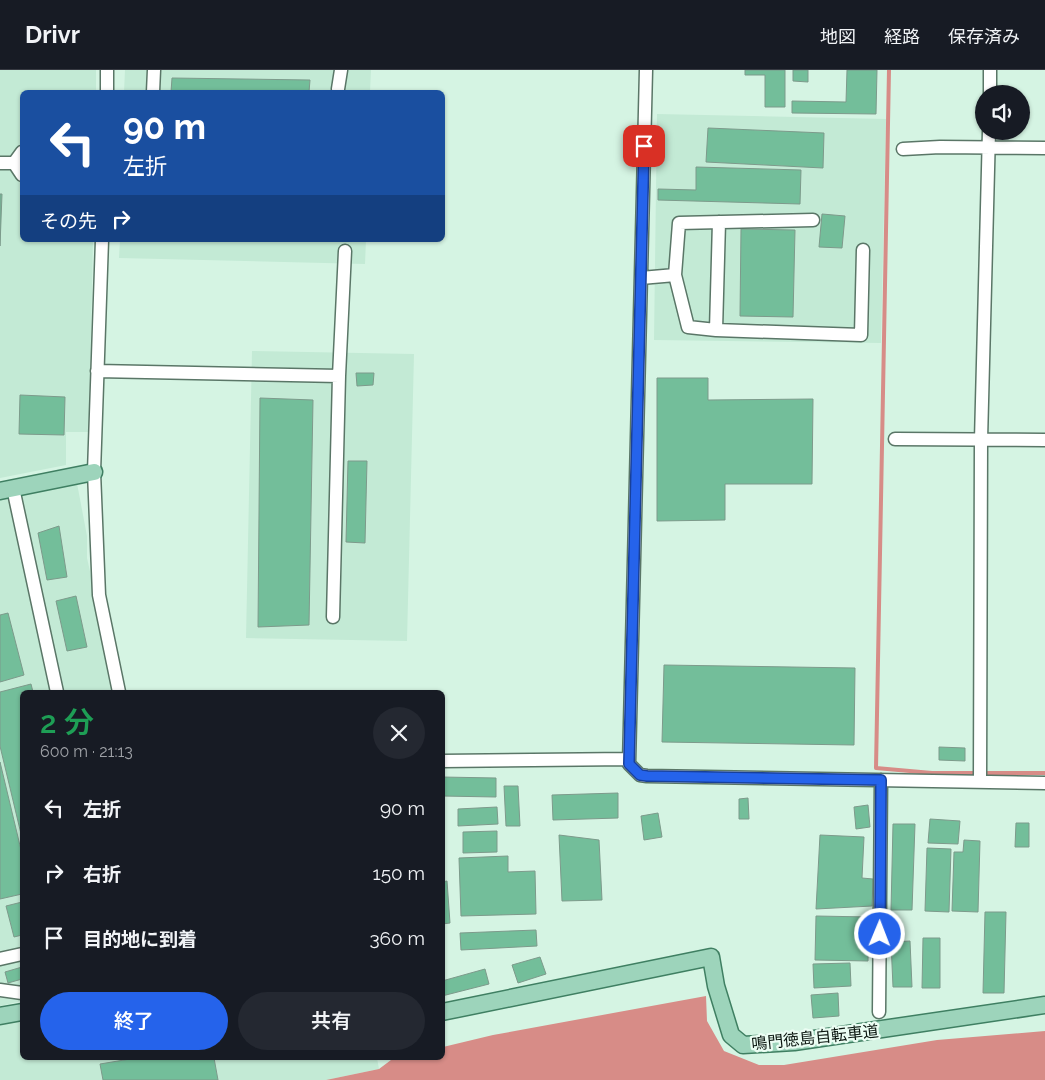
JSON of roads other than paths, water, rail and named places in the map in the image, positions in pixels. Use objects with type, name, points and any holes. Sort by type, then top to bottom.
[{"type":"main road","points":[[7,490],[94,472]]},
{"type":"main road","name":"鳴門徳島自転車道","points":[[445,1011],[712,957],[716,986],[731,1035],[743,1045],[804,1041],[1045,1005]]},
{"type":"main road","points":[[0,1016],[20,1012]]},
{"type":"street","points":[[107,70],[107,90]]},
{"type":"street","points":[[153,90],[154,70]]},
{"type":"street","points":[[338,89],[341,70]]},
{"type":"street","points":[[646,70],[629,764],[635,770],[647,776],[881,780],[979,779],[1045,784]]},
{"type":"street","points":[[990,70],[990,85]]},
{"type":"street","points":[[979,779],[981,440],[990,140]]},
{"type":"street","points":[[903,149],[940,147],[989,149],[1045,148]]},
{"type":"street","points":[[14,163],[20,155]]},
{"type":"street","points":[[0,163],[14,163]]},
{"type":"street","points":[[14,163],[20,172]]},
{"type":"street","points":[[813,220],[679,223],[675,275],[688,327],[716,330],[861,335],[863,250]]},
{"type":"street","points":[[716,330],[719,222]]},
{"type":"street","points":[[102,242],[94,472],[100,595],[119,690]]},
{"type":"street","points":[[333,617],[344,251]]},
{"type":"street","points":[[640,278],[675,275]]},
{"type":"street","points":[[97,371],[339,376]]},
{"type":"street","points":[[895,439],[1045,440]]},
{"type":"street","points":[[7,490],[57,690]]},
{"type":"street","points":[[445,761],[628,759]]},
{"type":"street","points":[[879,1012],[881,780]]},
{"type":"street","points":[[0,959],[20,954]]},
{"type":"street","points":[[0,990],[20,993]]},
{"type":"waterway","points":[[889,70],[876,768],[932,773],[1045,773]]}]
